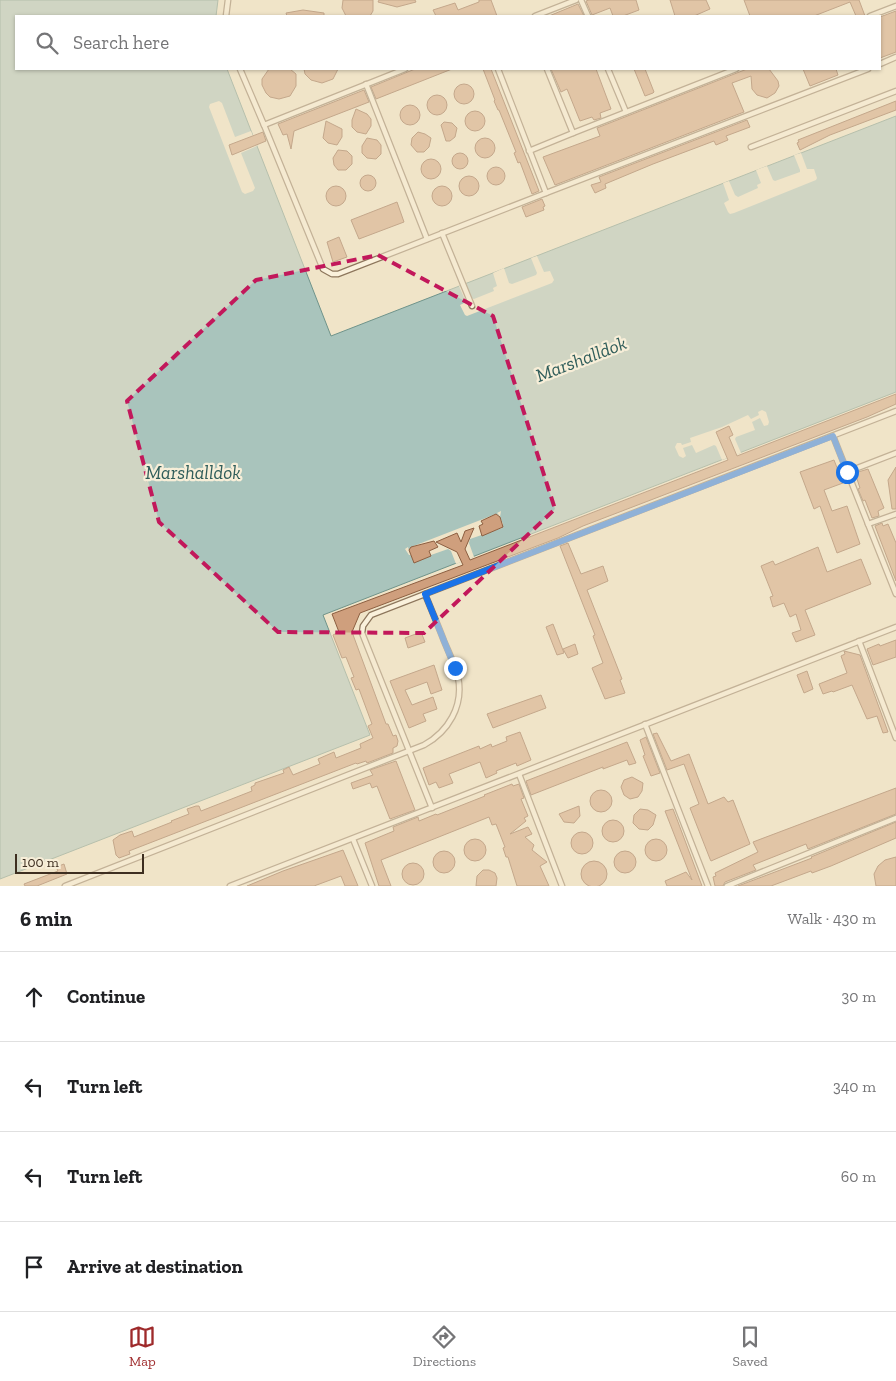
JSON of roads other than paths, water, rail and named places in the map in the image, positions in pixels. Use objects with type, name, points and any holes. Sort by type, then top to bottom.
[{"type":"lane","points":[[226,15],[228,0]]},
{"type":"lane","points":[[538,15],[576,0]]},
{"type":"lane","points":[[581,0],[588,15]]},
{"type":"lane","points":[[873,15],[896,6]]},
{"type":"lane","points":[[881,64],[896,57]]},
{"type":"lane","points":[[240,70],[323,269],[332,274],[338,274],[865,70]]},
{"type":"lane","points":[[264,124],[402,70]]},
{"type":"lane","points":[[498,70],[546,193]]},
{"type":"lane","points":[[547,70],[573,133]]},
{"type":"lane","points":[[608,70],[626,112]]},
{"type":"lane","points":[[530,151],[733,70]]},
{"type":"lane","points":[[366,84],[427,239]]},
{"type":"lane","points":[[751,148],[896,91]]},
{"type":"lane","points":[[442,233],[472,306]]},
{"type":"lane","points":[[432,808],[362,633],[363,626],[371,615],[896,411]]},
{"type":"lane","points":[[833,436],[894,583],[896,594]]},
{"type":"lane","points":[[847,472],[896,453]]},
{"type":"lane","points":[[868,524],[896,514]]},
{"type":"lane","points":[[65,886],[434,740],[443,732],[454,714],[459,689],[455,668],[425,594]]},
{"type":"lane","points":[[230,886],[896,627]]},
{"type":"lane","points":[[858,641],[896,738]]},
{"type":"lane","points":[[645,724],[708,886]]},
{"type":"lane","points":[[519,774],[562,886]]},
{"type":"lane","points":[[726,886],[896,818]]},
{"type":"lane","points":[[353,839],[372,886]]},
{"type":"water","name":"Marshalldok","points":[[0,0],[218,0],[216,15],[15,15],[15,70],[227,70],[331,336],[896,116],[896,392],[323,615],[370,735],[0,879]]}]
